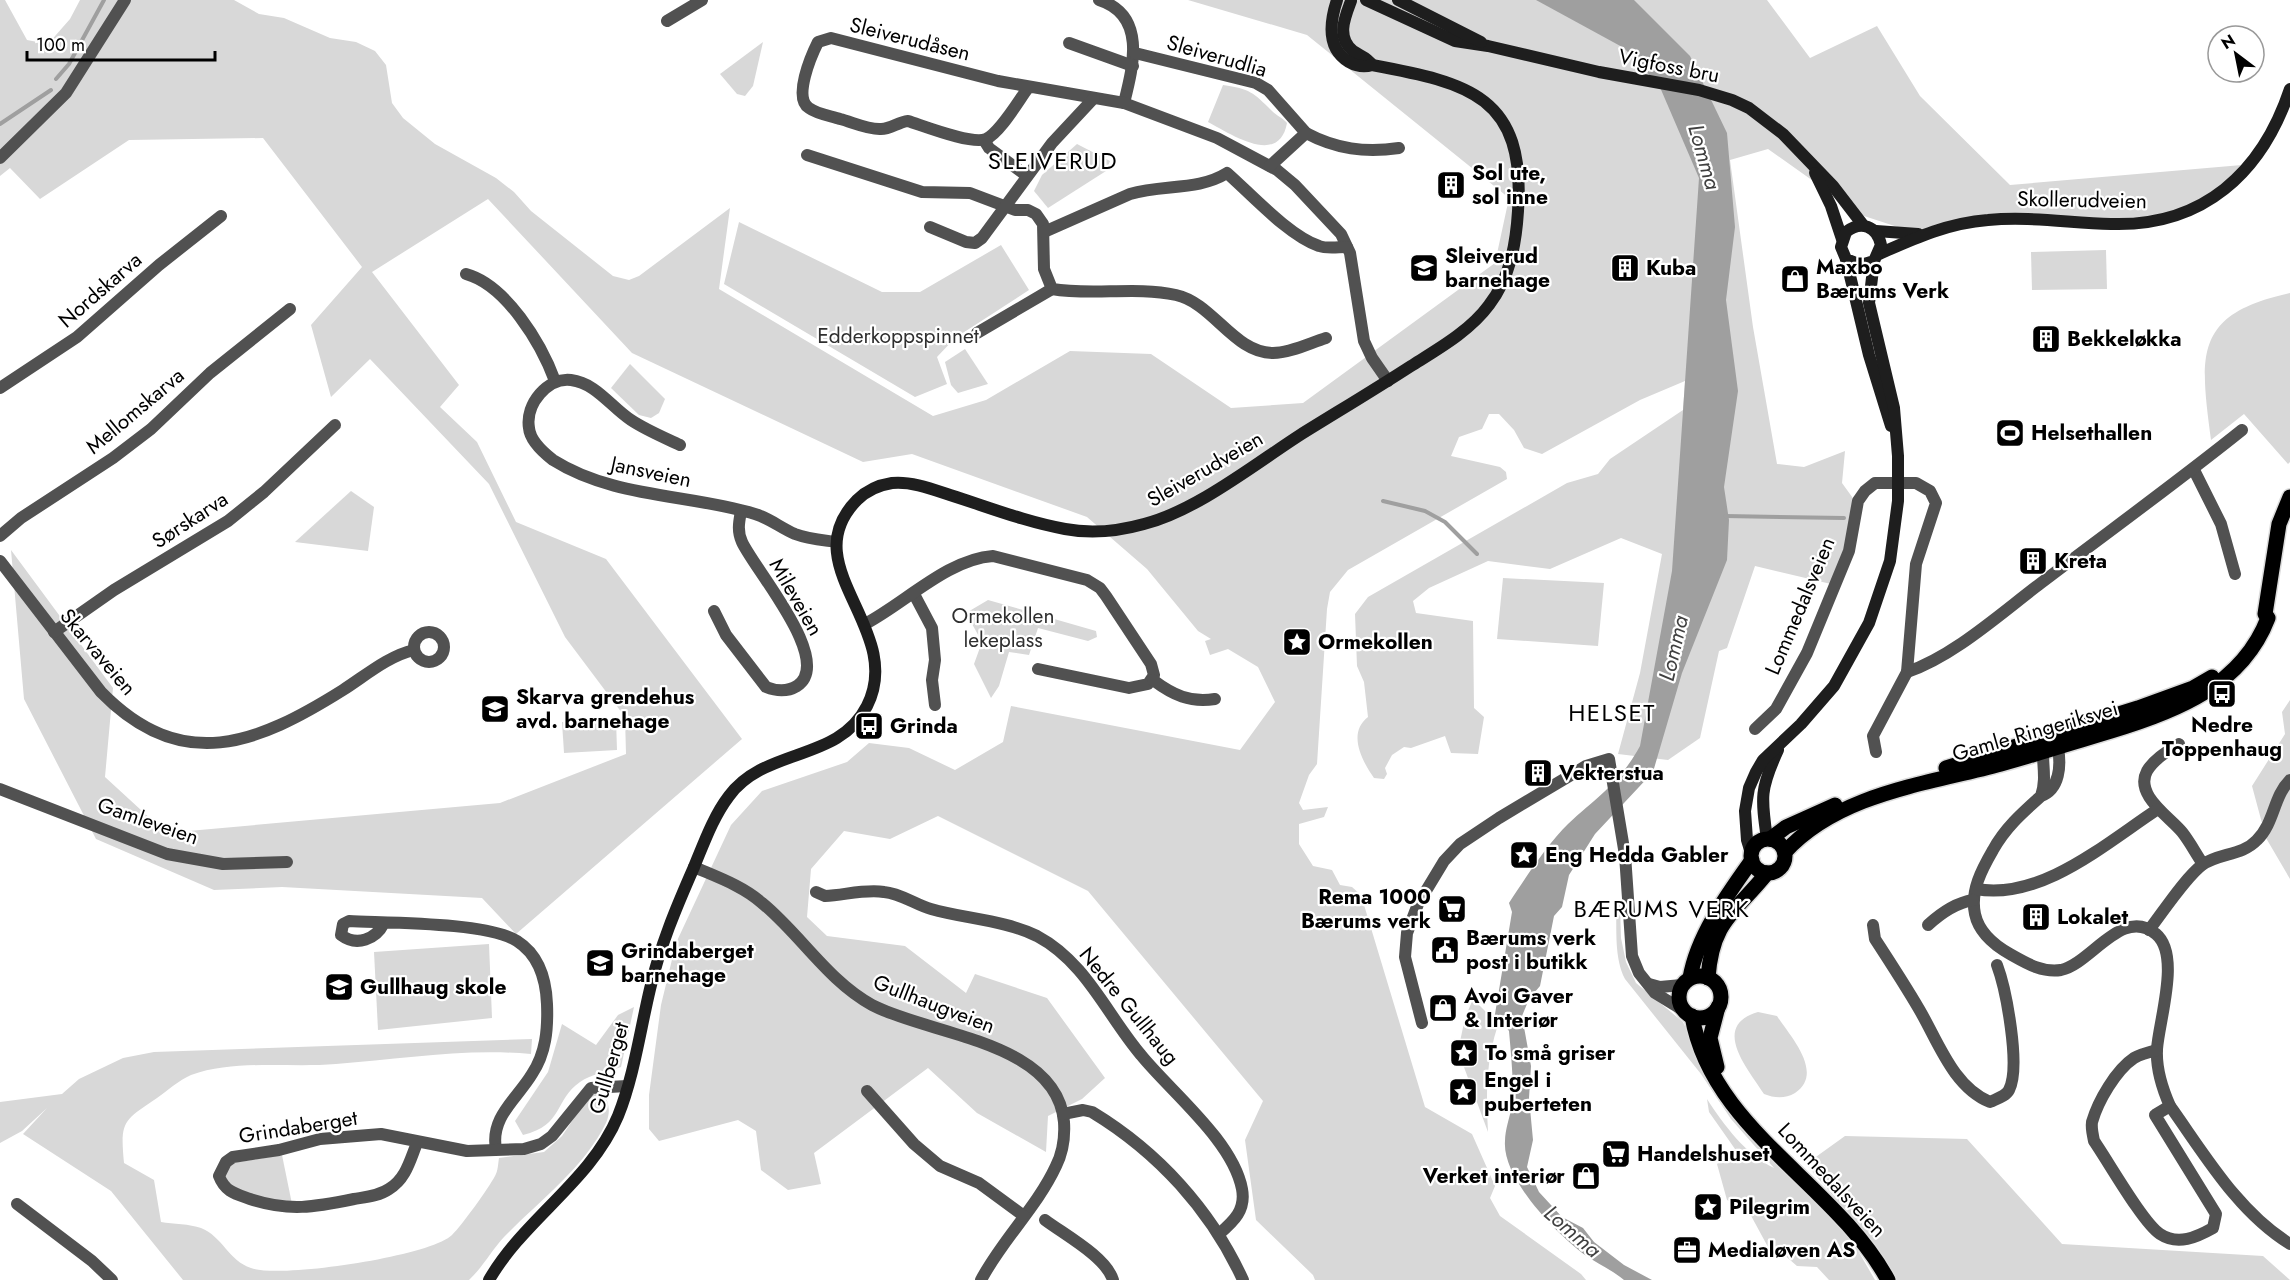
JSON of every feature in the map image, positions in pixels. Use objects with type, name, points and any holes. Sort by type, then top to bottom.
[{"type":"main road","name":"Gamle Ringeriksvei","points":[[1785,852],[1795,840],[1824,820],[1859,803],[1908,787],[2058,748],[2166,713],[2204,694],[2224,679],[2249,652],[2263,631],[2268,618],[2265,614],[2279,524],[2290,497]]},
{"type":"main road","name":"Gamle Ringeriksvei","points":[[1768,839],[1811,815],[1872,791],[2044,738],[2200,684],[2222,670],[2239,653],[2260,616],[2265,614]]},
{"type":"main road","points":[[1686,982],[1699,976],[1708,978],[1720,990],[1718,1007],[1707,1016],[1689,1014],[1680,1004],[1679,994],[1713,919],[1760,841],[1768,839],[1777,841],[1785,852],[1781,867],[1767,873],[1721,924],[1714,941],[1708,978]]},
{"type":"main road","points":[[1751,857],[1760,871],[1767,873]]},
{"type":"main road","name":"Lommedalsveien","points":[[1718,1007],[1712,1022],[1711,1047],[1719,1072],[1740,1112]]},
{"type":"main road","name":"Lommedalsveien","points":[[1689,1014],[1707,1066],[1727,1100],[1835,1209],[1867,1246],[1888,1280]]},
{"type":"street","points":[[0,158],[66,93],[125,0]]},
{"type":"street","points":[[667,21],[702,0]]},
{"type":"street","name":"Sleiverudlia","points":[[1099,0],[1111,5],[1122,16],[1132,34],[1135,53],[1124,103]]},
{"type":"street","name":"Sleiverudveien","points":[[836,542],[839,528],[860,497],[870,490],[892,483],[924,487],[1069,530],[1113,531],[1163,519],[1388,381],[1462,332],[1491,303],[1507,273],[1512,256],[1520,183],[1512,137],[1496,111],[1454,83],[1372,65],[1368,59],[1350,48],[1344,36],[1346,0]]},
{"type":"street","points":[[1366,0],[1455,41],[1488,46]]},
{"type":"street","points":[[1398,0],[1488,46]]},
{"type":"street","name":"Sleiverudåsen","points":[[984,140],[971,140],[908,121],[898,122],[881,129],[810,109],[804,104],[802,95],[818,42],[831,39],[1028,87],[1124,103],[1217,138],[1270,166],[1295,185],[1324,213],[1347,247],[1354,270],[1364,340],[1372,358],[1388,381]]},
{"type":"street","points":[[1069,44],[1132,66]]},
{"type":"street","name":"Vigfoss bru","points":[[1488,46],[1599,72],[1699,90],[1732,100],[1769,122],[1809,161]]},
{"type":"street","name":"Sleiverudlia","points":[[1135,53],[1256,83],[1268,90],[1306,133]]},
{"type":"street","points":[[1027,176],[989,148],[984,140],[993,135],[1028,87]]},
{"type":"street","name":"Skollerudveien","points":[[1875,231],[1919,234],[1986,220],[2031,219],[2111,225],[2169,219],[2214,198],[2248,169],[2271,136],[2290,89]]},
{"type":"street","points":[[930,226],[966,242],[975,243],[1006,207],[1052,143],[1094,98]]},
{"type":"street","points":[[1270,166],[1306,133],[1321,142],[1352,150],[1376,151],[1399,148]]},
{"type":"street","points":[[807,155],[922,192],[970,193],[1006,207],[1036,214],[1043,224],[1044,269],[1052,289]]},
{"type":"street","points":[[1751,857],[1745,826],[1747,794],[1763,760],[1780,746],[1834,686],[1872,616],[1884,583],[1893,545],[1899,481],[1894,408],[1870,316],[1869,289],[1881,242],[1875,231],[1863,225],[1833,186],[1809,161]]},
{"type":"street","points":[[1809,161],[1831,206],[1842,239],[1842,251],[1846,259],[1872,365],[1896,439]]},
{"type":"street","points":[[1044,231],[1130,194],[1144,190],[1205,184],[1227,173],[1260,204],[1305,240],[1320,247],[1347,247]]},
{"type":"street","name":"Nordskarva","points":[[0,388],[77,337],[159,265],[221,216]]},
{"type":"street","points":[[1842,239],[1850,229],[1863,225]]},
{"type":"street","name":"Skollerudveien","points":[[1876,257],[1919,234]]},
{"type":"street","points":[[1846,259],[1861,266],[1876,257]]},
{"type":"street","points":[[466,274],[489,283],[507,302],[542,349],[555,381]]},
{"type":"street","points":[[977,333],[1052,289],[1147,290],[1182,296],[1209,313],[1248,345],[1265,352],[1276,353],[1326,338]]},
{"type":"street","name":"Mellomskarva","points":[[0,536],[21,518],[123,451],[151,429],[210,373],[290,309]]},
{"type":"street","name":"Jansveien","points":[[680,445],[632,420],[589,385],[572,380],[555,381],[543,389],[531,408],[528,428],[537,445],[552,459],[601,482],[757,514],[795,534],[836,542]]},
{"type":"street","name":"Sørskarva","points":[[54,632],[114,590],[228,521],[264,492],[335,425]]},
{"type":"street","points":[[1907,672],[1926,666],[1981,628],[2194,470],[2242,430]]},
{"type":"street","points":[[2194,470],[2221,524],[2235,574]]},
{"type":"street","points":[[1876,752],[1873,736],[1907,672],[1916,564],[1933,516],[1935,503],[1930,491],[1916,483],[1899,481]]},
{"type":"street","name":"Lommedalsveien","points":[[1755,729],[1776,710],[1807,653],[1849,551],[1858,501],[1865,490],[1875,483],[1899,481]]},
{"type":"street","name":"Mileveien","points":[[714,611],[726,635],[766,687],[776,691],[789,690],[805,677],[808,665],[800,637],[741,540],[738,529],[741,511]]},
{"type":"street","points":[[694,867],[719,811],[744,779],[772,762],[826,745],[856,723],[873,691],[876,675],[874,650],[865,624],[842,578],[837,563],[836,542]]},
{"type":"street","points":[[865,624],[959,565],[981,557],[1007,559],[1087,580],[1100,588],[1151,664],[1153,680]]},
{"type":"street","name":"Skarvaveien","points":[[0,561],[101,692],[141,725],[172,738],[210,745],[247,739],[297,718],[395,656],[414,650]]},
{"type":"street","points":[[914,594],[932,628],[935,641],[932,680],[935,705]]},
{"type":"street","points":[[1038,669],[1129,688],[1140,687],[1153,680]]},
{"type":"street","points":[[1153,680],[1182,698],[1193,701],[1215,699]]},
{"type":"street","points":[[2041,796],[2045,784],[2041,753],[2044,738],[2058,748],[2061,765],[2057,777],[2046,794],[2041,796],[2003,832],[1981,871],[1974,894],[1980,929],[1992,942],[2034,967],[2048,970],[2072,966],[2114,933],[2127,928],[2149,930],[2163,942],[2167,952],[2166,988],[2157,1050],[2161,1084],[2170,1106],[2233,1193],[2273,1233],[2290,1244]]},
{"type":"street","points":[[2179,744],[2155,761],[2146,772],[2144,780],[2147,792],[2158,809],[2182,832],[2203,864]]},
{"type":"street","points":[[1768,839],[1761,794],[1765,775],[1780,746]]},
{"type":"street","points":[[1422,1023],[1406,957],[1407,933],[1419,904],[1444,861],[1460,844],[1499,818],[1586,766],[1609,759],[1626,876],[1629,939],[1639,973],[1664,1000],[1689,1014]]},
{"type":"street","points":[[2149,930],[2203,864],[2244,850],[2256,842],[2270,825],[2278,798],[2290,780]]},
{"type":"street","name":"Gamleveien","points":[[0,789],[167,854],[223,864],[287,862]]},
{"type":"street","points":[[1928,925],[1940,914],[1974,894],[2034,886],[2070,866],[2158,809]]},
{"type":"street","name":"Gullberget","points":[[489,1280],[516,1241],[571,1184],[602,1145],[620,1112],[659,952],[694,867]]},
{"type":"street","name":"Gullhaugveien","points":[[694,867],[742,888],[763,903],[843,984],[872,1004],[1024,1061],[1051,1087],[1063,1114],[1063,1148],[1057,1165],[1024,1216],[994,1256],[981,1280]]},
{"type":"street","name":"Nedre Gullhaug","points":[[816,892],[825,896],[887,892],[930,909],[994,922],[1036,936],[1065,956],[1096,990],[1140,1055],[1213,1135],[1236,1171],[1242,1189],[1243,1205],[1237,1218],[1219,1234]]},
{"type":"street","points":[[384,923],[445,926],[498,934],[516,941],[538,962],[547,996],[545,1045],[532,1075],[506,1108],[495,1130],[496,1149]]},
{"type":"street","points":[[1873,925],[1875,939],[1920,1011],[1937,1045],[1976,1096],[1990,1102],[2001,1097],[2009,1089],[2013,1069],[2009,1007],[1997,965]]},
{"type":"street","points":[[1649,984],[1660,987],[1686,982]]},
{"type":"street","points":[[2157,1050],[2136,1057],[2124,1066],[2107,1092],[2092,1122],[2091,1130],[2094,1141],[2159,1234],[2180,1240],[2195,1238],[2212,1228],[2216,1214],[2155,1115],[2170,1106]]},
{"type":"street","name":"Grindaberget","points":[[417,1143],[407,1169],[400,1180],[389,1189],[319,1207],[270,1206],[231,1193],[222,1185],[219,1176],[226,1162],[234,1156],[279,1150],[320,1139],[381,1134],[417,1143],[468,1151],[524,1149],[541,1144],[552,1136],[591,1088],[627,1086]]},
{"type":"street","points":[[867,1091],[914,1144],[940,1166],[979,1183],[1024,1216]]},
{"type":"street","points":[[1063,1114],[1083,1110],[1104,1120],[1178,1181],[1219,1234],[1243,1280]]},
{"type":"street","points":[[17,1204],[92,1261],[112,1280]]},
{"type":"street","points":[[1045,1220],[1102,1262],[1110,1271],[1113,1280]]},
{"type":"green space","points":[[0,0],[5,0],[27,40],[48,44],[70,19],[80,0],[234,0],[259,14],[284,18],[330,38],[356,42],[375,51],[386,65],[392,103],[403,118],[435,144],[496,178],[514,192],[531,211],[613,276],[629,280],[639,276],[730,208],[719,289],[933,416],[986,400],[1070,351],[1151,354],[1231,408],[1303,403],[1495,263],[1509,198],[1307,35],[1188,0],[1767,0],[1810,58],[1877,26],[1920,96],[2010,185],[2242,165],[2207,202],[2137,224],[1969,222],[1919,234],[1861,215],[1768,149],[1730,160],[1753,327],[1777,464],[1804,467],[1845,451],[1842,483],[1855,501],[1844,549],[1831,584],[1755,566],[1727,648],[1719,651],[1700,738],[1668,760],[1618,754],[1640,673],[1662,554],[1621,538],[1550,569],[1488,561],[1429,588],[1413,601],[1416,613],[1473,621],[1474,708],[1484,717],[1478,754],[1451,753],[1445,736],[1411,748],[1404,747],[1392,755],[1385,768],[1387,774],[1384,779],[1374,778],[1365,764],[1359,747],[1358,731],[1368,717],[1364,682],[1357,666],[1355,614],[1368,597],[1567,483],[1598,474],[1610,459],[1683,410],[1685,381],[1640,400],[1542,454],[1524,448],[1514,430],[1499,414],[1489,414],[1482,429],[1459,437],[1451,456],[1500,467],[1506,472],[1507,479],[1348,570],[1330,592],[1317,764],[1309,775],[1299,803],[1303,810],[1328,807],[1324,817],[1299,824],[1299,844],[1313,866],[1332,870],[1340,885],[1352,887],[1361,895],[1425,1107],[1472,1134],[1495,1186],[1490,1198],[1500,1216],[1581,1274],[1586,1280],[1315,1280],[1313,1275],[1256,1220],[1245,1140],[1263,1101],[1088,891],[938,816],[890,839],[844,831],[811,869],[807,917],[827,936],[905,946],[966,993],[975,974],[1047,998],[1105,1078],[1082,1099],[1048,1116],[1046,1152],[977,1113],[928,1068],[814,1153],[821,1184],[788,1190],[761,1170],[756,1131],[738,1120],[659,1141],[649,1129],[649,1095],[661,1005],[676,943],[731,825],[762,791],[847,762],[869,743],[909,748],[955,770],[1003,742],[1011,706],[1240,750],[1275,702],[1258,667],[1228,649],[1210,655],[1205,641],[1211,639],[1198,631],[1147,569],[1087,517],[912,454],[863,462],[632,353],[488,199],[372,272],[459,385],[440,407],[477,442],[516,522],[606,559],[742,739],[516,934],[482,898],[282,887],[214,890],[96,839],[24,699],[11,550],[113,688],[105,777],[166,833],[500,803],[626,754],[625,717],[565,637],[489,484],[370,359],[331,397],[311,325],[362,267],[263,138],[129,140],[40,199],[10,168],[0,176]]},
{"type":"green space","points":[[763,42],[753,86],[745,96],[737,94],[720,74]]},
{"type":"green space","points":[[1223,85],[1250,92],[1260,99],[1287,123],[1282,136],[1275,143],[1253,144],[1208,122]]},
{"type":"green space","points":[[1077,144],[1110,161],[1106,171],[1048,208],[1034,191],[1042,175]]},
{"type":"green space","name":"Edderkoppspinnet","points":[[739,222],[882,292],[920,292],[1001,245],[1029,290],[955,338],[937,357],[947,384],[915,397],[724,284]]},
{"type":"green space","points":[[2106,250],[2107,289],[2032,290],[2031,252]]},
{"type":"green space","points":[[2290,293],[2290,462],[2288,464],[2244,414],[2211,440],[2205,384],[2210,342],[2219,326],[2235,313],[2258,302]]},
{"type":"green space","points":[[965,349],[988,384],[958,393],[951,385],[945,362]]},
{"type":"green space","points":[[630,364],[665,399],[659,413],[651,418],[639,415],[611,388]]},
{"type":"green space","points":[[351,491],[374,507],[368,551],[295,542]]},
{"type":"green space","points":[[1503,578],[1604,583],[1598,646],[1497,639]]},
{"type":"green space","name":"Ormekollen lekeplass","points":[[988,600],[1096,631],[1097,637],[1088,641],[1038,628],[1029,655],[1009,652],[999,686],[991,698],[974,664],[982,642],[966,613]]},
{"type":"green space","points":[[2290,700],[2290,879],[2266,838],[2252,786],[2285,734],[2282,712]]},
{"type":"green space","points":[[616,719],[617,750],[564,753],[562,722]]},
{"type":"green space","points":[[1620,905],[1621,938],[1626,962],[1636,983],[1683,1022],[1710,1081],[1764,1149],[1853,1242],[1875,1280],[1829,1280],[1817,1267],[1797,1266],[1782,1253],[1768,1247],[1749,1212],[1727,1200],[1717,1164],[1735,1149],[1709,1112],[1707,1099],[1728,1129],[1745,1147],[1774,1168],[1731,1119],[1701,1074],[1625,979],[1621,971],[1617,944],[1616,906]]},
{"type":"green space","points":[[489,944],[492,1018],[378,1030],[374,952]]},
{"type":"green space","points":[[1473,999],[1494,1020],[1497,1028],[1488,1079],[1488,1132],[1458,1051],[1465,1018]]},
{"type":"green space","points":[[634,1007],[621,1067],[584,1079],[566,1096],[546,1125],[523,1135],[515,1121],[548,1072],[562,1024],[596,1045],[618,1015]]},
{"type":"green space","points":[[1758,1012],[1777,1016],[1796,1044],[1806,1065],[1807,1075],[1803,1085],[1791,1095],[1780,1097],[1764,1094],[1742,1061],[1737,1049],[1736,1027],[1744,1019]]},
{"type":"green space","points":[[532,1039],[531,1054],[458,1053],[336,1064],[244,1066],[208,1070],[191,1075],[137,1112],[126,1123],[124,1130],[124,1163],[154,1180],[161,1222],[201,1228],[215,1237],[243,1265],[251,1268],[267,1271],[322,1268],[416,1251],[439,1243],[452,1235],[481,1198],[496,1174],[499,1158],[544,1152],[562,1136],[586,1100],[594,1093],[603,1093],[609,1111],[606,1123],[586,1155],[560,1184],[504,1237],[469,1280],[183,1280],[111,1191],[23,1134],[47,1108],[22,1131],[0,1143],[0,1102],[62,1094],[79,1079],[123,1058],[154,1052]]},
{"type":"green space","points":[[1845,1136],[1967,1139],[2062,1244],[2263,1256],[2290,1280],[1895,1280],[1866,1235],[1806,1164]]},
{"type":"green space","points":[[282,1155],[292,1204],[246,1195],[224,1181],[227,1167],[232,1163]]},
{"type":"water","name":"Lomma","points":[[1536,0],[1634,0],[1690,56],[1727,133],[1735,227],[1726,300],[1738,391],[1724,487],[1729,520],[1727,560],[1682,673],[1653,772],[1595,834],[1569,875],[1562,907],[1554,916],[1540,986],[1529,999],[1522,1016],[1531,1066],[1529,1098],[1533,1140],[1527,1167],[1539,1192],[1562,1217],[1583,1228],[1594,1242],[1624,1265],[1652,1280],[1624,1280],[1573,1246],[1533,1204],[1512,1172],[1506,1156],[1505,1141],[1513,1096],[1509,1031],[1506,1027],[1497,1028],[1494,1020],[1512,912],[1509,903],[1552,841],[1616,780],[1640,746],[1672,571],[1699,178],[1659,85],[1624,48]]},
{"type":"waterway","points":[[56,79],[69,64],[104,0]]},
{"type":"waterway","points":[[0,124],[51,90]]},
{"type":"waterway","points":[[1383,501],[1425,511],[1445,522],[1477,554]]},
{"type":"waterway","points":[[1725,516],[1844,518]]},
{"type":"place","name":"Sol ute, sol inne","points":[[1451,185]]},
{"type":"place","name":"Sleiverud barnehage","points":[[1424,268]]},
{"type":"place","name":"Kuba","points":[[1625,268]]},
{"type":"place","name":"Maxbo Bærums Verk","points":[[1795,279]]},
{"type":"place","name":"Bekkeløkka","points":[[2046,339]]},
{"type":"place","name":"Helsethallen","points":[[2010,433]]},
{"type":"place","name":"Kreta","points":[[2033,561]]},
{"type":"place","name":"Ormekollen","points":[[1297,642]]},
{"type":"place","name":"Nedre Toppenhaug","points":[[2222,694]]},
{"type":"place","name":"Skarva grendehus avd. barnehage","points":[[495,709]]},
{"type":"place","name":"Grinda","points":[[869,726]]},
{"type":"place","name":"Vekterstua","points":[[1538,773]]},
{"type":"place","name":"Eng Hedda Gabler","points":[[1524,855]]},
{"type":"place","name":"Rema 1000 Bærums verk","points":[[1452,909]]},
{"type":"place","name":"Lokalet","points":[[2036,917]]},
{"type":"place","name":"Bærums verk post i butikk","points":[[1445,950]]},
{"type":"place","name":"Grindaberget barnehage","points":[[600,963]]},
{"type":"place","name":"Gullhaug skole","points":[[339,987]]},
{"type":"place","name":"Avoi Gaver & Interiør","points":[[1443,1008]]},
{"type":"place","name":"To små griser","points":[[1464,1053]]},
{"type":"place","name":"Engel i puberteten","points":[[1463,1092]]},
{"type":"place","name":"Handelshuset","points":[[1616,1154]]},
{"type":"place","name":"Verket interiør","points":[[1586,1176]]},
{"type":"place","name":"Pilegrim","points":[[1708,1207]]},
{"type":"place","name":"Medialøven AS","points":[[1687,1250]]},
{"type":"district","name":"SLEIVERUD","points":[[1053,161]]},
{"type":"district","name":"HELSET","points":[[1612,713]]},
{"type":"district","name":"BÆRUMS VERK","points":[[1662,909]]}]
